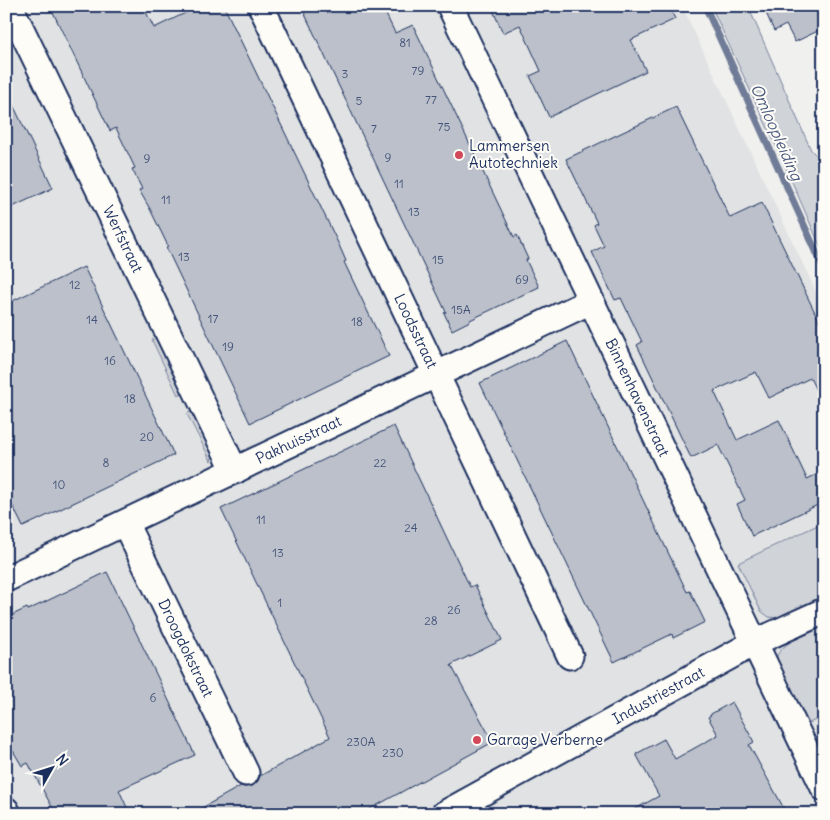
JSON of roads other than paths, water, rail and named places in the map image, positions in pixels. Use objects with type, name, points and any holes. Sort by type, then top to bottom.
[{"type":"street","name":"Werfstraat","points":[[10,6],[235,472]]},
{"type":"street","name":"Loodsstraat","points":[[261,6],[570,656]]},
{"type":"street","name":"Binnenhavenstraat","points":[[450,6],[824,788]]},
{"type":"street","name":"Pakhuisstraat","points":[[6,579],[592,301]]},
{"type":"street","name":"Droogdokstraat","points":[[126,523],[246,773]]},
{"type":"street","name":"Industriestraat","points":[[444,814],[754,643],[824,611]]},
{"type":"street","points":[[6,810],[8,814]]},
{"type":"waterway","name":"Omloopleiding","points":[[705,6],[824,269]]},
{"type":"place","name":"Lammersen Autotechniek","points":[[459,155]]},
{"type":"place","name":"Garage Verberne","points":[[477,740]]}]
